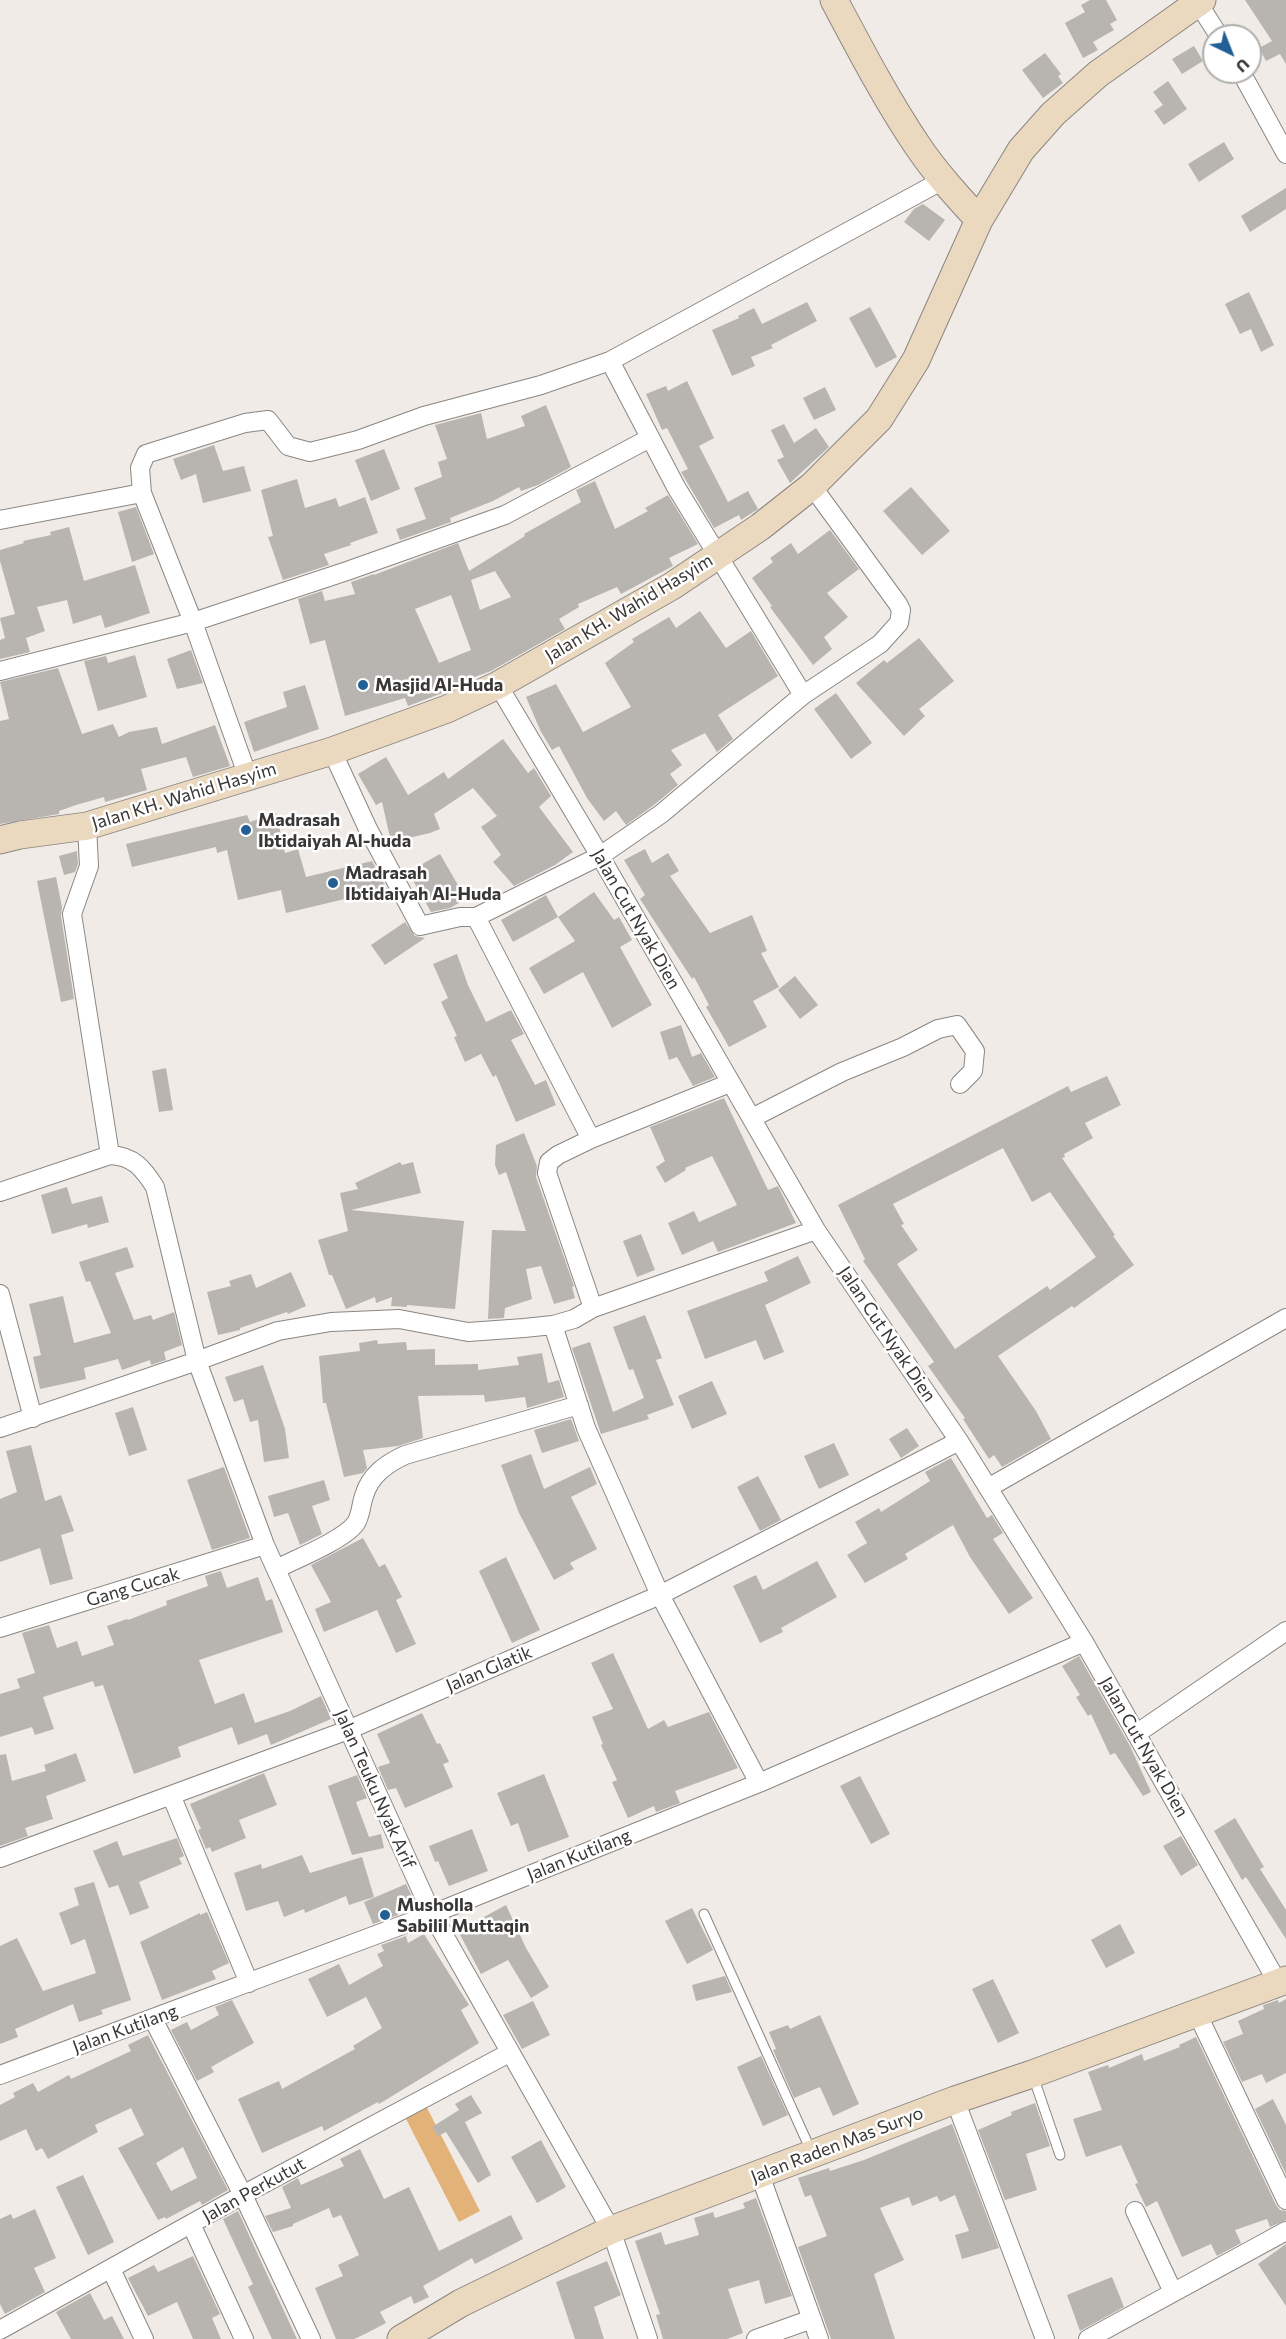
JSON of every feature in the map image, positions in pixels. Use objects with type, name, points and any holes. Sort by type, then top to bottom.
[{"type":"street","points":[[834,0],[863,55],[917,145],[943,180],[979,220]]},
{"type":"street","points":[[1200,2],[1212,24]]},
{"type":"street","name":"Jalan KH. Wahid Hasyim","points":[[0,840],[87,826],[332,751],[447,710],[498,685],[672,586],[760,527],[812,486],[879,419],[916,360],[979,220],[1021,150],[1053,114],[1098,74],[1200,2]]},
{"type":"street","points":[[1248,84],[1286,154]]},
{"type":"street","points":[[248,777],[193,622],[142,494],[140,468],[146,454],[245,423],[268,420],[288,446],[310,452],[358,440],[424,416],[542,385],[610,361],[943,180]]},
{"type":"street","points":[[610,361],[675,487],[803,695]]},
{"type":"street","points":[[0,671],[193,622],[505,515],[650,438]]},
{"type":"street","points":[[332,751],[368,830],[418,924],[423,926],[460,917],[476,917],[600,856],[661,814],[803,695],[880,644],[895,630],[901,616],[898,604],[812,486]]},
{"type":"street","points":[[0,520],[142,494]]},
{"type":"street","name":"Jalan Cut Nyak Dien","points":[[498,685],[600,856],[816,1230],[959,1441],[1084,1642],[1282,1981]]},
{"type":"street","points":[[0,1192],[110,1155],[72,914],[75,899],[89,866],[87,826]]},
{"type":"street","points":[[476,917],[591,1138]]},
{"type":"street","points":[[752,1118],[842,1072],[903,1047],[938,1029],[957,1025],[975,1052],[974,1071],[960,1084]]},
{"type":"street","points":[[593,1308],[548,1173],[549,1162],[591,1138],[730,1083]]},
{"type":"street","name":"Jalan Teuku Nyak Arif","points":[[110,1155],[124,1156],[145,1170],[155,1187],[197,1361],[265,1545],[432,1914],[611,2230],[648,2339]]},
{"type":"street","points":[[0,1428],[278,1331],[331,1322],[399,1318],[468,1332],[553,1325],[574,1319],[593,1308],[816,1230]]},
{"type":"street","points":[[0,1294],[33,1418]]},
{"type":"street","points":[[988,1488],[1286,1318]]},
{"type":"street","points":[[553,1325],[586,1428],[660,1595],[759,1783]]},
{"type":"street","points":[[276,1569],[326,1545],[356,1523],[368,1484],[393,1461],[416,1452],[579,1405]]},
{"type":"street","name":"Jalan Glatik","points":[[0,1858],[348,1730],[660,1595],[959,1441]]},
{"type":"street","name":"Gang Cucak","points":[[0,1628],[265,1545]]},
{"type":"street","points":[[1136,1734],[1286,1631]]},
{"type":"street","name":"Jalan Kutilang","points":[[0,2075],[432,1914],[759,1783],[1084,1642]]},
{"type":"street","points":[[171,1795],[249,1983]]},
{"type":"street","name":"Jalan Raden Mas Suryo","points":[[401,2339],[461,2303],[611,2230],[955,2100],[1032,2074],[1282,1981]]},
{"type":"street","points":[[1197,2013],[1286,2200]]},
{"type":"street","points":[[153,2019],[243,2195],[311,2339]]},
{"type":"street","name":"Jalan Perkutut","points":[[0,2330],[243,2195],[509,2053]]},
{"type":"street","points":[[955,2100],[1045,2339]]},
{"type":"street","points":[[760,2175],[819,2339]]},
{"type":"street","points":[[1135,2211],[1173,2292]]},
{"type":"street","points":[[191,2224],[244,2339]]},
{"type":"street","points":[[1088,2339],[1286,2232]]},
{"type":"street","points":[[111,2269],[144,2339]]},
{"type":"street","points":[[756,2339],[812,2319]]},
{"type":"lane","points":[[704,1914],[813,2155]]},
{"type":"lane","points":[[1032,2074],[1060,2155]]},
{"type":"shaded area","points":[[425,2104],[480,2211],[459,2222],[404,2115]]},
{"type":"building","points":[[1090,0],[1106,0],[1117,20],[1110,24],[1114,30],[1093,42],[1098,50],[1083,58],[1065,23],[1085,12],[1081,5]]},
{"type":"building","points":[[1245,0],[1286,0],[1286,64],[1280,54],[1266,61],[1262,54],[1262,46],[1272,41]]},
{"type":"building","points":[[1194,46],[1202,62],[1182,74],[1172,59]]},
{"type":"building","points":[[1045,53],[1061,74],[1058,76],[1063,83],[1043,98],[1022,70]]},
{"type":"building","points":[[1168,81],[1187,109],[1164,125],[1154,111],[1163,105],[1153,92]]},
{"type":"building","points":[[1224,142],[1234,159],[1199,182],[1188,164]]},
{"type":"building","points":[[1286,188],[1286,209],[1250,232],[1241,216]]},
{"type":"building","points":[[923,204],[945,220],[929,241],[904,222],[914,209]]},
{"type":"building","points":[[1249,292],[1274,345],[1261,352],[1251,329],[1240,334],[1225,304]]},
{"type":"building","points":[[807,302],[817,321],[771,345],[773,348],[751,357],[755,366],[732,376],[712,330],[739,318],[738,316],[754,308],[762,324]]},
{"type":"building","points":[[870,307],[897,357],[876,368],[849,318]]},
{"type":"building","points":[[687,381],[714,438],[699,446],[728,502],[748,491],[758,509],[741,520],[739,515],[714,528],[681,472],[688,469],[667,428],[662,430],[646,394],[666,386],[668,391]]},
{"type":"building","points":[[825,387],[836,410],[814,420],[803,398]]},
{"type":"building","points":[[546,405],[571,467],[538,485],[521,491],[519,487],[493,501],[450,518],[451,522],[400,540],[396,529],[426,519],[414,488],[442,477],[438,462],[447,459],[435,425],[481,413],[487,439],[525,426],[521,416]]},
{"type":"building","points":[[784,424],[794,443],[816,428],[829,447],[790,483],[777,460],[784,457],[771,430]]},
{"type":"building","points":[[214,445],[223,471],[244,466],[251,491],[203,503],[196,474],[181,480],[173,459]]},
{"type":"building","points":[[384,449],[400,489],[371,501],[355,460]]},
{"type":"building","points":[[297,479],[305,508],[336,498],[339,507],[365,497],[378,533],[324,554],[329,565],[283,580],[268,537],[273,536],[261,490]]},
{"type":"building","points":[[595,481],[615,529],[648,511],[645,508],[668,495],[698,544],[669,558],[673,566],[621,594],[617,587],[578,604],[579,607],[559,619],[565,629],[491,671],[447,687],[448,691],[408,706],[405,698],[345,716],[325,640],[310,644],[298,599],[322,591],[325,601],[355,594],[351,582],[458,543],[469,571],[525,536],[524,534],[581,502],[576,490]],"holes":[[[495,571],[511,597],[480,610],[471,580]],[[451,595],[471,650],[439,663],[415,609]]]},
{"type":"building","points":[[911,487],[950,531],[922,555],[883,511]]},
{"type":"building","points":[[136,507],[154,554],[132,562],[118,512]]},
{"type":"building","points":[[69,527],[84,581],[135,565],[150,613],[105,628],[101,615],[73,624],[67,600],[37,607],[45,631],[26,638],[30,652],[0,659],[0,640],[5,638],[0,618],[15,614],[0,561],[0,550],[24,543],[23,541],[51,535],[50,532]]},
{"type":"building","points":[[830,530],[859,569],[827,593],[848,617],[824,637],[832,649],[813,665],[770,607],[772,606],[752,578],[773,562],[770,558],[791,543],[798,554]]},
{"type":"building","points":[[700,611],[726,648],[751,631],[778,676],[718,715],[733,739],[717,752],[705,733],[671,750],[682,765],[670,774],[678,785],[654,805],[626,825],[616,811],[604,821],[587,798],[559,746],[552,750],[541,732],[526,697],[556,684],[583,732],[631,707],[605,663],[634,642],[632,639],[669,617],[676,628]]},
{"type":"building","points":[[919,638],[954,681],[919,709],[925,716],[904,736],[856,683],[884,660],[887,663]]},
{"type":"building","points":[[191,650],[203,683],[177,689],[167,659]]},
{"type":"building","points":[[135,655],[147,697],[98,711],[84,661],[106,656],[108,663]]},
{"type":"building","points":[[58,668],[82,734],[113,724],[119,737],[129,732],[157,727],[162,744],[215,725],[230,766],[193,777],[186,757],[141,769],[147,790],[105,802],[104,797],[59,811],[59,814],[0,824],[0,721],[9,719],[0,682]]},
{"type":"building","points":[[305,685],[319,729],[254,752],[244,722],[287,707],[283,692]]},
{"type":"building","points":[[836,693],[872,743],[851,759],[814,709]]},
{"type":"building","points":[[503,739],[528,773],[534,768],[551,796],[539,807],[573,852],[555,865],[514,886],[493,862],[501,855],[481,827],[497,816],[473,788],[434,814],[440,829],[391,842],[382,802],[376,805],[358,774],[386,757],[408,795],[444,772],[448,779]]},
{"type":"building","points":[[276,813],[285,853],[298,849],[306,877],[372,861],[387,889],[286,913],[281,890],[238,900],[227,850],[217,853],[216,847],[132,867],[126,844],[247,815],[250,822]]},
{"type":"building","points":[[645,849],[652,863],[668,853],[679,871],[670,876],[710,933],[752,915],[767,951],[761,953],[779,987],[753,1001],[767,1027],[729,1047],[706,1007],[709,1005],[694,977],[692,979],[640,899],[645,895],[624,860]]},
{"type":"building","points":[[77,851],[78,864],[75,872],[64,875],[59,856]]},
{"type":"building","points":[[440,854],[466,899],[450,908],[431,912],[408,872]]},
{"type":"building","points":[[56,877],[74,999],[61,1002],[37,881]]},
{"type":"building","points":[[594,892],[614,920],[619,917],[632,940],[620,947],[652,1005],[612,1028],[583,972],[544,994],[529,968],[575,941],[558,917]]},
{"type":"building","points":[[546,895],[558,917],[513,942],[501,920]]},
{"type":"building","points":[[405,922],[415,936],[425,938],[385,965],[371,945]]},
{"type":"building","points":[[457,954],[468,985],[486,1022],[511,1010],[524,1034],[511,1040],[535,1085],[546,1080],[556,1105],[516,1122],[496,1075],[493,1077],[481,1054],[465,1062],[454,1037],[457,1036],[441,1002],[448,998],[433,964]]},
{"type":"building","points":[[795,976],[818,1005],[800,1019],[778,990]]},
{"type":"building","points":[[681,1025],[692,1057],[701,1053],[715,1077],[693,1086],[677,1057],[669,1060],[660,1032]]},
{"type":"building","points":[[166,1068],[173,1110],[159,1112],[152,1071]]},
{"type":"building","points":[[1107,1076],[1121,1105],[1085,1123],[1093,1138],[1064,1154],[1065,1157],[1062,1158],[1134,1265],[1074,1308],[1072,1306],[998,1356],[1036,1411],[1051,1439],[1002,1467],[994,1455],[989,1459],[963,1419],[965,1418],[928,1366],[934,1362],[863,1261],[865,1259],[838,1205],[1068,1086],[1071,1092]],"holes":[[[1003,1148],[1032,1202],[1050,1192],[1096,1257],[1050,1290],[1047,1286],[955,1349],[897,1264],[918,1250],[901,1225],[904,1224],[893,1204]]]},
{"type":"building","points":[[724,1098],[768,1190],[778,1186],[796,1223],[718,1252],[713,1241],[682,1255],[668,1223],[694,1211],[699,1222],[737,1205],[712,1156],[685,1168],[686,1170],[665,1183],[656,1167],[665,1161],[650,1127]]},
{"type":"building","points":[[524,1133],[537,1166],[536,1177],[574,1286],[572,1287],[575,1298],[554,1304],[541,1266],[526,1269],[532,1299],[505,1308],[504,1318],[488,1319],[492,1230],[526,1231],[506,1172],[499,1175],[495,1165],[496,1145]]},
{"type":"building","points":[[400,1162],[402,1165],[413,1162],[421,1193],[351,1210],[464,1221],[455,1309],[391,1306],[392,1297],[376,1303],[375,1297],[346,1309],[332,1275],[329,1275],[318,1240],[348,1231],[340,1193],[358,1189],[355,1183]]},
{"type":"building","points":[[67,1187],[72,1204],[102,1196],[109,1222],[88,1228],[87,1224],[52,1234],[41,1195]]},
{"type":"building","points":[[641,1234],[655,1270],[637,1277],[623,1241]]},
{"type":"building","points":[[127,1247],[134,1267],[115,1273],[134,1320],[151,1315],[153,1320],[174,1312],[182,1345],[164,1352],[166,1360],[151,1365],[150,1360],[122,1370],[118,1359],[84,1368],[86,1379],[40,1389],[33,1357],[41,1355],[29,1304],[63,1296],[74,1343],[111,1333],[90,1281],[86,1282],[79,1262]]},
{"type":"building","points":[[798,1256],[811,1283],[765,1305],[784,1352],[764,1360],[756,1340],[705,1359],[687,1311],[768,1281],[764,1272]]},
{"type":"building","points":[[291,1272],[306,1306],[288,1314],[287,1312],[240,1328],[240,1330],[218,1335],[207,1292],[231,1286],[229,1281],[251,1274],[256,1288]]},
{"type":"building","points":[[645,1315],[662,1358],[656,1360],[674,1405],[647,1415],[649,1419],[601,1434],[572,1348],[590,1342],[613,1412],[644,1398],[633,1369],[629,1370],[613,1327]]},
{"type":"building","points":[[377,1340],[378,1344],[406,1342],[407,1350],[435,1349],[435,1365],[478,1364],[478,1370],[519,1365],[517,1357],[542,1353],[548,1383],[559,1380],[564,1397],[527,1408],[525,1397],[485,1402],[484,1395],[418,1396],[423,1438],[398,1446],[363,1450],[367,1468],[363,1473],[344,1477],[326,1403],[323,1403],[319,1356],[360,1351],[359,1343]]},
{"type":"building","points":[[263,1365],[285,1429],[289,1458],[264,1462],[258,1420],[250,1422],[243,1399],[234,1402],[225,1377]]},
{"type":"building","points":[[712,1381],[727,1414],[692,1429],[678,1396]]},
{"type":"building","points":[[133,1407],[147,1450],[129,1456],[115,1413]]},
{"type":"building","points":[[571,1419],[579,1441],[542,1453],[534,1430]]},
{"type":"building","points":[[907,1428],[919,1446],[901,1458],[889,1439]]},
{"type":"building","points":[[834,1443],[849,1475],[819,1489],[804,1456]]},
{"type":"building","points":[[31,1445],[45,1501],[61,1495],[74,1531],[61,1535],[73,1579],[50,1585],[40,1548],[0,1562],[0,1499],[17,1492],[6,1451]]},
{"type":"building","points":[[531,1454],[544,1489],[590,1467],[597,1484],[571,1497],[597,1549],[570,1563],[574,1569],[554,1580],[519,1513],[501,1465]]},
{"type":"building","points":[[951,1458],[987,1518],[992,1515],[1003,1533],[993,1539],[1033,1598],[1009,1614],[970,1557],[953,1525],[905,1554],[908,1559],[865,1583],[847,1555],[867,1543],[855,1522],[879,1508],[881,1512],[930,1481],[925,1472]]},
{"type":"building","points":[[224,1467],[250,1538],[212,1550],[187,1480]]},
{"type":"building","points":[[758,1476],[781,1520],[760,1531],[737,1487]]},
{"type":"building","points":[[324,1480],[330,1500],[312,1506],[322,1534],[300,1545],[288,1513],[274,1517],[268,1496]]},
{"type":"building","points":[[363,1538],[379,1567],[385,1564],[402,1597],[396,1600],[416,1644],[396,1653],[377,1610],[324,1632],[315,1609],[331,1602],[311,1565]]},
{"type":"building","points":[[506,1557],[540,1630],[512,1643],[479,1571]]},
{"type":"building","points":[[817,1561],[837,1597],[781,1628],[783,1632],[760,1643],[733,1586],[756,1575],[763,1590]]},
{"type":"building","points":[[221,1571],[227,1588],[258,1577],[266,1601],[272,1599],[283,1632],[199,1660],[215,1704],[244,1693],[255,1723],[290,1711],[321,1696],[331,1719],[271,1745],[267,1734],[238,1745],[232,1727],[178,1747],[181,1757],[134,1774],[103,1685],[95,1687],[93,1681],[43,1697],[54,1729],[35,1735],[32,1727],[0,1737],[0,1694],[20,1688],[17,1679],[35,1673],[22,1633],[49,1625],[57,1648],[77,1641],[82,1656],[114,1645],[107,1626],[167,1605],[166,1601],[208,1586],[205,1576]]},
{"type":"building","points":[[613,1653],[648,1729],[664,1720],[668,1727],[709,1712],[738,1768],[675,1791],[680,1803],[656,1812],[654,1806],[628,1818],[612,1782],[617,1780],[601,1745],[603,1744],[592,1717],[613,1709],[591,1663]]},
{"type":"building","points":[[1079,1656],[1130,1746],[1151,1792],[1143,1796],[1115,1753],[1110,1755],[1091,1714],[1088,1716],[1076,1697],[1080,1695],[1062,1666]]},
{"type":"building","points":[[422,1713],[437,1744],[440,1743],[449,1762],[443,1764],[453,1787],[405,1808],[396,1788],[388,1790],[378,1767],[390,1763],[377,1734]]},
{"type":"building","points":[[76,1753],[86,1781],[46,1796],[53,1819],[25,1828],[28,1836],[0,1846],[0,1755],[6,1754],[12,1781],[46,1771],[44,1765]]},
{"type":"building","points":[[264,1773],[277,1805],[239,1820],[246,1838],[212,1852],[210,1847],[206,1849],[198,1830],[201,1829],[190,1804]]},
{"type":"building","points":[[544,1774],[569,1837],[528,1852],[518,1823],[511,1826],[497,1793]]},
{"type":"building","points":[[357,1775],[367,1798],[356,1802],[369,1837],[381,1834],[384,1848],[352,1855],[328,1786]]},
{"type":"building","points":[[860,1776],[890,1834],[871,1844],[840,1786]]},
{"type":"building","points":[[1235,1818],[1264,1867],[1260,1869],[1286,1910],[1286,1939],[1246,1877],[1242,1880],[1214,1831]]},
{"type":"building","points":[[472,1829],[488,1871],[449,1886],[429,1846]]},
{"type":"building","points":[[1181,1836],[1198,1865],[1181,1876],[1163,1846]]},
{"type":"building","points":[[177,1838],[184,1856],[179,1858],[182,1864],[139,1882],[149,1908],[130,1915],[118,1885],[109,1888],[93,1851],[117,1841],[123,1856]]},
{"type":"building","points":[[302,1855],[310,1873],[362,1857],[374,1897],[349,1905],[346,1896],[305,1913],[304,1909],[284,1917],[278,1901],[246,1911],[234,1873],[261,1864],[262,1869]]},
{"type":"building","points":[[94,1882],[131,2000],[101,2010],[103,2014],[79,2022],[73,2004],[15,2029],[18,2037],[0,2044],[0,1946],[17,1938],[43,1991],[96,1973],[85,1939],[71,1945],[59,1913],[79,1905],[74,1888]]},
{"type":"building","points":[[406,1884],[415,1903],[397,1911],[398,1915],[373,1924],[364,1902]]},
{"type":"building","points":[[506,1905],[526,1948],[549,1987],[531,1998],[508,1960],[481,1974],[458,1931]]},
{"type":"building","points":[[692,1908],[713,1950],[687,1964],[665,1921]]},
{"type":"building","points":[[207,1912],[229,1963],[212,1971],[216,1979],[162,2000],[140,1942],[200,1913],[200,1915]]},
{"type":"building","points":[[1120,1924],[1135,1953],[1106,1968],[1091,1940]]},
{"type":"building","points":[[424,1934],[469,2005],[461,2010],[479,2043],[379,2104],[378,2102],[324,2131],[322,2126],[262,2153],[238,2099],[279,2081],[282,2089],[355,2049],[353,2046],[382,2028],[366,1997],[327,2017],[308,1979],[339,1964],[349,1985],[383,1966],[377,1954],[384,1951],[381,1945],[406,1936],[408,1943]]},
{"type":"building","points":[[725,1976],[732,1992],[696,2001],[692,1985]]},
{"type":"building","points":[[993,1979],[1019,2033],[998,2043],[972,1989]]},
{"type":"building","points":[[1286,1999],[1286,2073],[1266,2083],[1262,2074],[1242,2082],[1223,2042],[1243,2034],[1238,2021],[1264,2009],[1263,2005],[1278,2000],[1279,2003]]},
{"type":"building","points":[[232,2000],[254,2043],[211,2067],[214,2072],[197,2081],[171,2030],[187,2022],[191,2030],[219,2015],[215,2007]]},
{"type":"building","points":[[533,2001],[550,2035],[522,2049],[503,2015]]},
{"type":"building","points":[[820,2015],[859,2104],[833,2116],[820,2087],[794,2098],[773,2050],[776,2049],[769,2032],[788,2025],[790,2029]]},
{"type":"building","points":[[148,2035],[228,2190],[202,2205],[200,2201],[166,2219],[165,2217],[158,2220],[118,2148],[144,2135],[131,2108],[95,2125],[98,2132],[48,2159],[42,2148],[36,2151],[26,2129],[0,2141],[0,2105],[15,2097],[13,2093],[33,2083],[38,2092],[69,2075],[71,2079],[131,2051],[128,2045]],"holes":[[[183,2147],[197,2178],[171,2191],[156,2163]]]},
{"type":"building","points":[[1196,2037],[1276,2205],[1280,2210],[1286,2211],[1286,2220],[1270,2227],[1267,2219],[1235,2230],[1241,2243],[1217,2256],[1211,2244],[1182,2257],[1157,2201],[1146,2207],[1121,2145],[1086,2157],[1073,2119],[1102,2110],[1088,2072],[1108,2065],[1109,2068],[1142,2054],[1144,2061],[1180,2047],[1179,2045]]},
{"type":"building","points":[[761,2056],[788,2115],[763,2126],[737,2067]]},
{"type":"building","points":[[471,2095],[482,2113],[465,2122],[491,2175],[478,2183],[446,2132],[438,2136],[432,2127],[459,2110],[455,2104]]},
{"type":"building","points":[[1273,2099],[1286,2125],[1286,2174],[1255,2109]]},
{"type":"building","points":[[1035,2103],[1050,2146],[1026,2154],[1037,2190],[1005,2200],[978,2130],[1012,2115],[1011,2112]]},
{"type":"building","points":[[952,2124],[999,2248],[962,2259],[955,2235],[969,2231],[955,2195],[940,2202],[937,2196],[912,2206],[909,2197],[880,2208],[904,2260],[874,2274],[895,2339],[831,2339],[798,2247],[827,2236],[811,2195],[805,2197],[798,2178],[864,2160]]},
{"type":"building","points":[[541,2140],[566,2187],[537,2203],[511,2157]]},
{"type":"building","points":[[360,2149],[384,2199],[409,2187],[439,2251],[511,2215],[523,2239],[475,2264],[472,2258],[423,2286],[429,2297],[414,2304],[411,2296],[380,2312],[386,2323],[354,2339],[336,2339],[315,2288],[343,2276],[338,2265],[359,2255],[341,2215],[333,2218],[329,2208],[293,2226],[273,2232],[265,2216],[291,2208],[282,2187],[298,2178],[301,2185],[344,2166],[340,2159]]},
{"type":"building","points":[[83,2175],[114,2242],[88,2255],[56,2187]]},
{"type":"building","points":[[756,2198],[792,2296],[765,2304],[759,2280],[728,2289],[743,2333],[727,2339],[663,2339],[656,2315],[660,2314],[635,2241],[661,2232],[665,2245],[699,2235],[694,2218],[713,2212],[715,2218],[745,2208],[743,2203]]},
{"type":"building","points":[[35,2209],[56,2258],[34,2268],[45,2292],[5,2314],[0,2304],[0,2219],[11,2214],[13,2219]]},
{"type":"building","points":[[238,2211],[297,2339],[272,2339],[248,2287],[253,2284],[223,2219]]},
{"type":"building","points":[[1286,2244],[1286,2306],[1258,2264]]},
{"type":"building","points":[[193,2256],[220,2314],[212,2318],[221,2339],[193,2339],[177,2302],[148,2316],[128,2278],[154,2265],[158,2272]]},
{"type":"building","points":[[607,2261],[621,2295],[594,2307],[604,2339],[575,2339],[556,2282]]},
{"type":"building","points":[[1112,2277],[1124,2307],[1080,2331],[1067,2295]]},
{"type":"building","points":[[90,2293],[104,2320],[112,2316],[124,2339],[71,2339],[56,2312]]},
{"type":"place","name":"Masjid Al-Huda","points":[[363,685]]},
{"type":"place","name":"Madrasah Ibtidaiyah Al-huda","points":[[246,830]]},
{"type":"place","name":"Madrasah Ibtidaiyah Al-Huda","points":[[333,883]]},
{"type":"place","name":"Musholla Sabilil Muttaqin","points":[[385,1915]]}]
